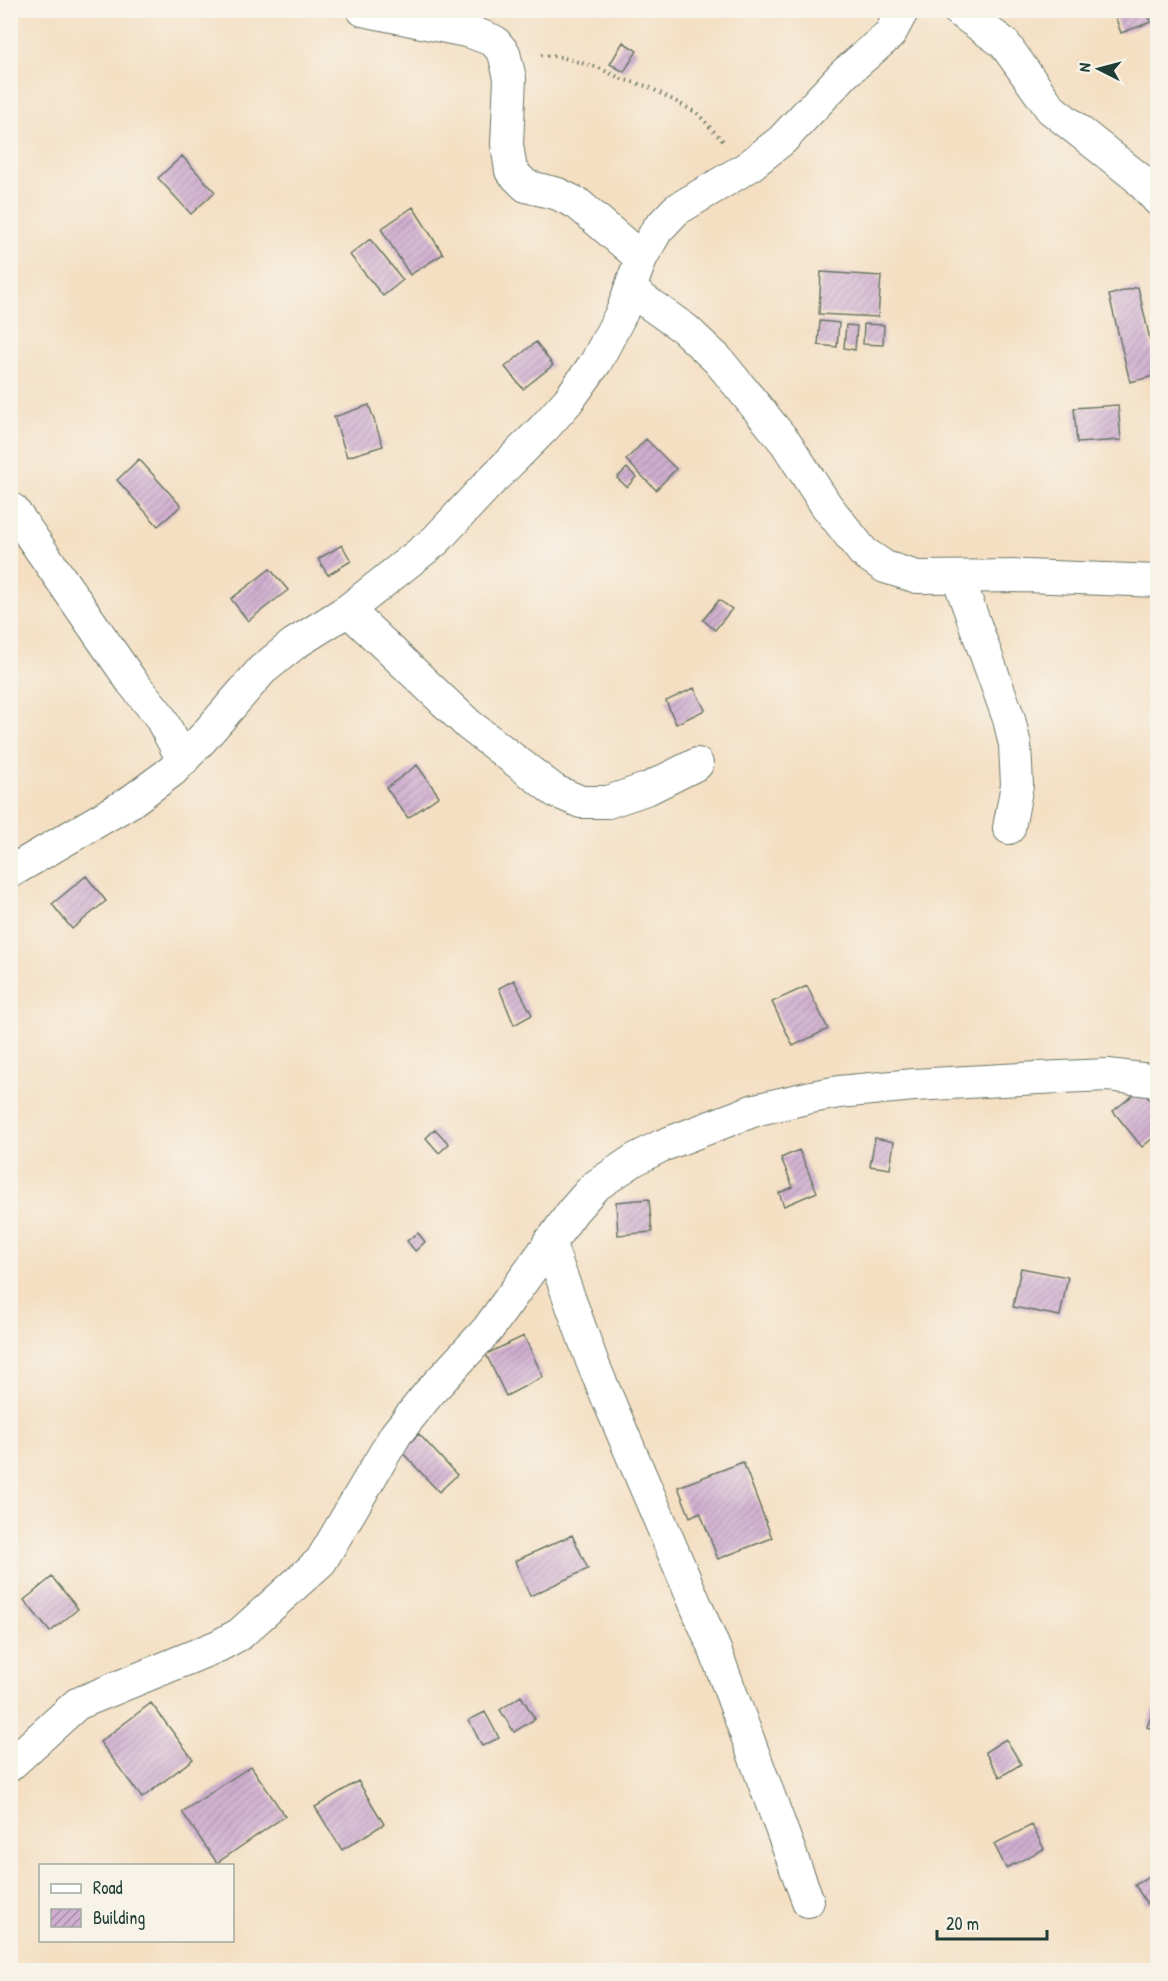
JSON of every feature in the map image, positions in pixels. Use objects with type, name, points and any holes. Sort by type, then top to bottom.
[{"type":"street","points":[[363,10],[471,32],[494,40],[504,53],[510,78],[507,144],[511,171],[526,186],[558,194],[578,204],[641,258]]},
{"type":"street","points":[[10,872],[130,802],[172,771],[262,670],[294,644],[348,610],[435,541],[544,428],[568,401],[596,362],[622,312],[641,258],[657,230],[676,210],[748,167],[782,140],[844,74],[890,34],[903,10]]},
{"type":"street","points":[[958,10],[1004,43],[1051,109],[1137,177],[1158,200]]},
{"type":"street","points":[[630,290],[685,329],[718,360],[786,443],[826,505],[863,552],[885,567],[917,577],[1025,576],[1158,581]]},
{"type":"street","points":[[13,510],[132,682],[159,715],[183,760]]},
{"type":"street","points":[[958,577],[1009,719],[1015,745],[1017,785],[1009,828]]},
{"type":"street","points":[[348,610],[469,725],[555,791],[581,802],[608,802],[649,788],[697,764]]},
{"type":"street","points":[[10,1765],[77,1704],[218,1646],[240,1634],[321,1561],[396,1434],[429,1393],[488,1329],[549,1242],[594,1187],[634,1160],[661,1146],[754,1110],[811,1097],[914,1085],[1108,1075],[1158,1080]]},
{"type":"street","points":[[549,1242],[593,1364],[715,1650],[808,1901]]},
{"type":"path","points":[[504,53],[561,57],[599,68],[649,87],[697,113],[748,167]]},
{"type":"building","points":[[1113,10],[1147,10],[1151,22],[1121,33]]},
{"type":"building","points":[[623,42],[637,51],[624,72],[610,64]]},
{"type":"building","points":[[182,156],[215,192],[191,214],[158,178]]},
{"type":"building","points":[[413,207],[443,254],[410,275],[381,229]]},
{"type":"building","points":[[370,239],[403,280],[383,296],[350,255]]},
{"type":"building","points":[[821,272],[881,276],[878,317],[819,314]]},
{"type":"building","points":[[1138,287],[1158,375],[1130,382],[1109,295]]},
{"type":"building","points":[[820,321],[839,323],[837,347],[818,345]]},
{"type":"building","points":[[864,324],[884,325],[883,345],[863,344]]},
{"type":"building","points":[[846,325],[857,326],[855,350],[844,348]]},
{"type":"building","points":[[536,342],[553,365],[523,389],[505,367]]},
{"type":"building","points":[[369,405],[383,446],[347,457],[334,417]]},
{"type":"building","points":[[1118,405],[1121,440],[1077,443],[1074,408]]},
{"type":"building","points":[[646,439],[676,469],[656,490],[626,460]]},
{"type":"building","points":[[139,459],[181,506],[158,526],[117,480]]},
{"type":"building","points":[[627,468],[636,477],[627,487],[617,478]]},
{"type":"building","points":[[342,545],[351,561],[328,575],[318,559]]},
{"type":"building","points":[[270,569],[288,590],[248,621],[231,599]]},
{"type":"building","points":[[719,600],[732,609],[715,630],[703,620]]},
{"type":"building","points":[[694,688],[705,710],[676,724],[666,701]]},
{"type":"building","points":[[417,765],[439,796],[408,818],[386,788]]},
{"type":"building","points":[[86,876],[106,901],[72,929],[52,904]]},
{"type":"building","points":[[514,980],[532,1015],[514,1025],[499,988]]},
{"type":"building","points":[[807,986],[828,1029],[793,1046],[772,1002]]},
{"type":"building","points":[[1141,1089],[1158,1110],[1158,1134],[1142,1147],[1113,1111]]},
{"type":"building","points":[[435,1129],[449,1144],[439,1153],[426,1138]]},
{"type":"building","points":[[875,1138],[894,1142],[890,1169],[870,1166]]},
{"type":"building","points":[[799,1150],[817,1192],[784,1206],[779,1193],[793,1187],[781,1158]]},
{"type":"building","points":[[649,1199],[652,1232],[618,1235],[616,1202]]},
{"type":"building","points":[[418,1233],[425,1242],[415,1251],[407,1241]]},
{"type":"building","points":[[1021,1268],[1068,1277],[1060,1316],[1013,1307]]},
{"type":"building","points":[[524,1336],[543,1377],[506,1396],[486,1354]]},
{"type":"building","points":[[419,1434],[457,1475],[439,1492],[401,1451]]},
{"type":"building","points":[[743,1462],[772,1538],[718,1559],[700,1512],[690,1517],[678,1487]]},
{"type":"building","points":[[572,1535],[588,1569],[530,1596],[515,1561]]},
{"type":"building","points":[[52,1577],[78,1609],[50,1632],[24,1600]]},
{"type":"building","points":[[521,1696],[535,1719],[514,1732],[500,1710]]},
{"type":"building","points":[[1158,1701],[1158,1731],[1147,1727]]},
{"type":"building","points":[[151,1703],[193,1759],[142,1798],[100,1742]]},
{"type":"building","points":[[485,1712],[499,1738],[482,1746],[469,1720]]},
{"type":"building","points":[[1006,1739],[1021,1764],[1000,1777],[985,1752]]},
{"type":"building","points":[[251,1766],[285,1816],[217,1863],[182,1812]]},
{"type":"building","points":[[358,1781],[384,1824],[342,1850],[315,1807]]},
{"type":"building","points":[[1032,1825],[1044,1849],[1006,1868],[994,1844]]},
{"type":"building","points":[[1158,1872],[1158,1898],[1147,1904],[1135,1885]]}]
